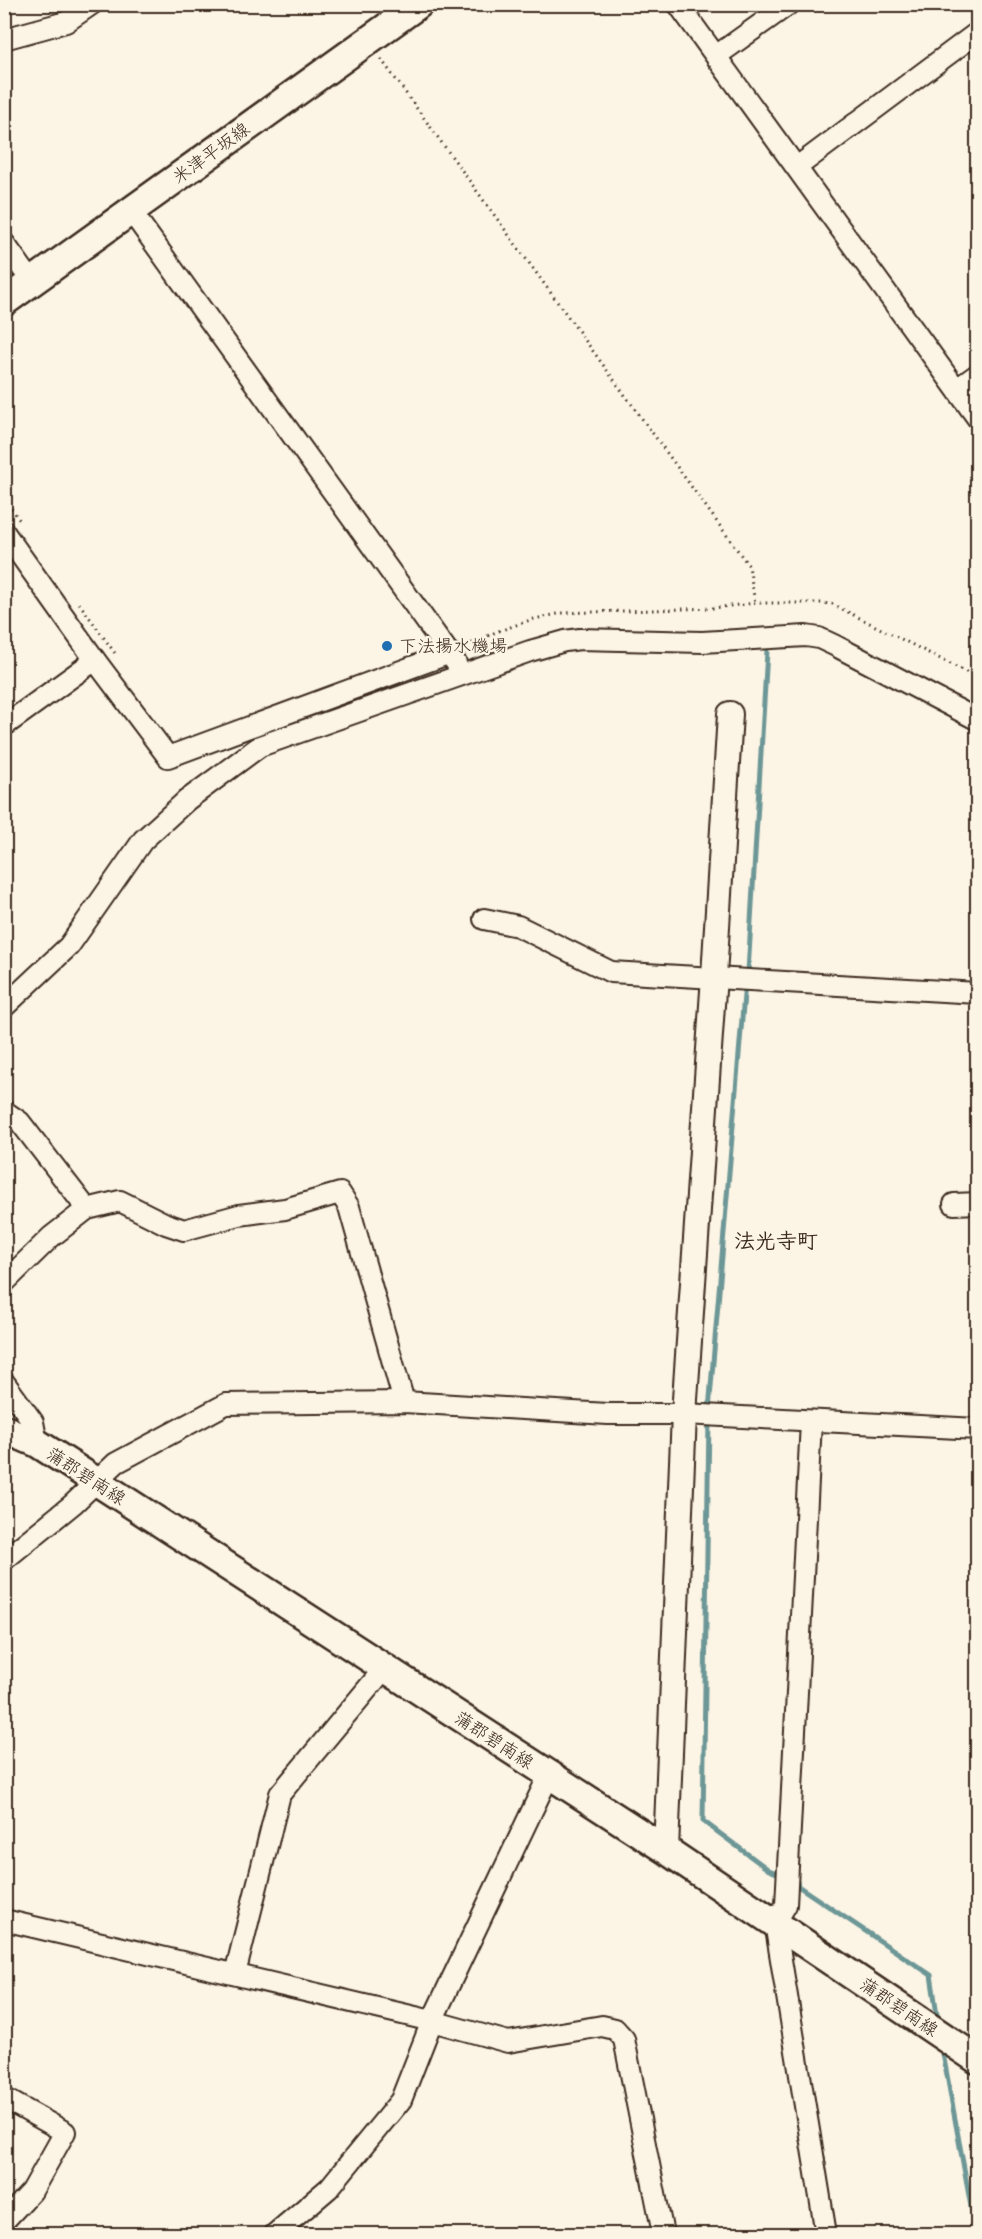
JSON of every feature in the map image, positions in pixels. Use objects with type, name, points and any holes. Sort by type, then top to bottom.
[{"type":"main road","name":"米津平坂線","points":[[4,302],[419,4]]},
{"type":"main road","name":"蒲郡碧南線","points":[[4,1429],[37,1443],[666,1850],[978,2060]]},
{"type":"street","points":[[4,39],[66,22],[92,4]]},
{"type":"street","points":[[678,4],[978,418]]},
{"type":"street","points":[[716,56],[789,4]]},
{"type":"street","points":[[797,167],[978,32]]},
{"type":"street","points":[[131,211],[465,675]]},
{"type":"street","points":[[4,243],[32,282]]},
{"type":"street","points":[[957,389],[978,374]]},
{"type":"street","points":[[4,532],[95,660],[168,757],[450,653]]},
{"type":"street","points":[[4,1007],[69,946],[143,840],[187,800],[260,746],[530,651],[580,639],[702,642],[806,636],[836,646],[978,720]]},
{"type":"street","points":[[4,726],[95,660]]},
{"type":"street","points":[[666,1850],[684,1414],[730,714]]},
{"type":"street","points":[[484,919],[518,926],[611,972],[714,976],[978,993]]},
{"type":"street","points":[[4,1111],[20,1122],[87,1209]]},
{"type":"street","points":[[4,1283],[51,1237],[87,1209],[120,1201],[166,1224],[184,1230],[238,1215],[285,1209],[340,1193],[349,1208],[404,1402]]},
{"type":"street","points":[[954,1204],[978,1203]]},
{"type":"street","points":[[4,1382],[33,1422],[37,1443]]},
{"type":"street","points":[[4,1560],[73,1504],[116,1463],[226,1404],[404,1402],[608,1414],[684,1414],[978,1429]]},
{"type":"street","points":[[811,1422],[786,1905],[775,1923],[826,2235]]},
{"type":"street","points":[[235,1974],[279,1794],[384,1669]]},
{"type":"street","points":[[275,2235],[329,2188],[401,2100],[432,2021],[549,1775]]},
{"type":"street","points":[[4,1920],[432,2021],[508,2042],[602,2026],[615,2029],[624,2039],[663,2235]]},
{"type":"street","points":[[4,2098],[65,2132],[32,2192],[4,2221]]},
{"type":"path","points":[[368,41],[749,566],[755,603]]},
{"type":"path","points":[[4,499],[25,528]]},
{"type":"path","points":[[74,596],[123,664]]},
{"type":"waterway","points":[[746,974],[748,972],[767,651]]},
{"type":"waterway","points":[[709,1410],[745,983]]},
{"type":"waterway","points":[[709,1419],[703,1821],[769,1870],[797,1881],[798,1886],[931,1975],[938,2021]]},
{"type":"waterway","points":[[942,2048],[976,2234]]},
{"type":"place","name":"下法揚水機場","points":[[387,646]]},
{"type":"district","name":"法光寺町","points":[[776,1241]]}]
